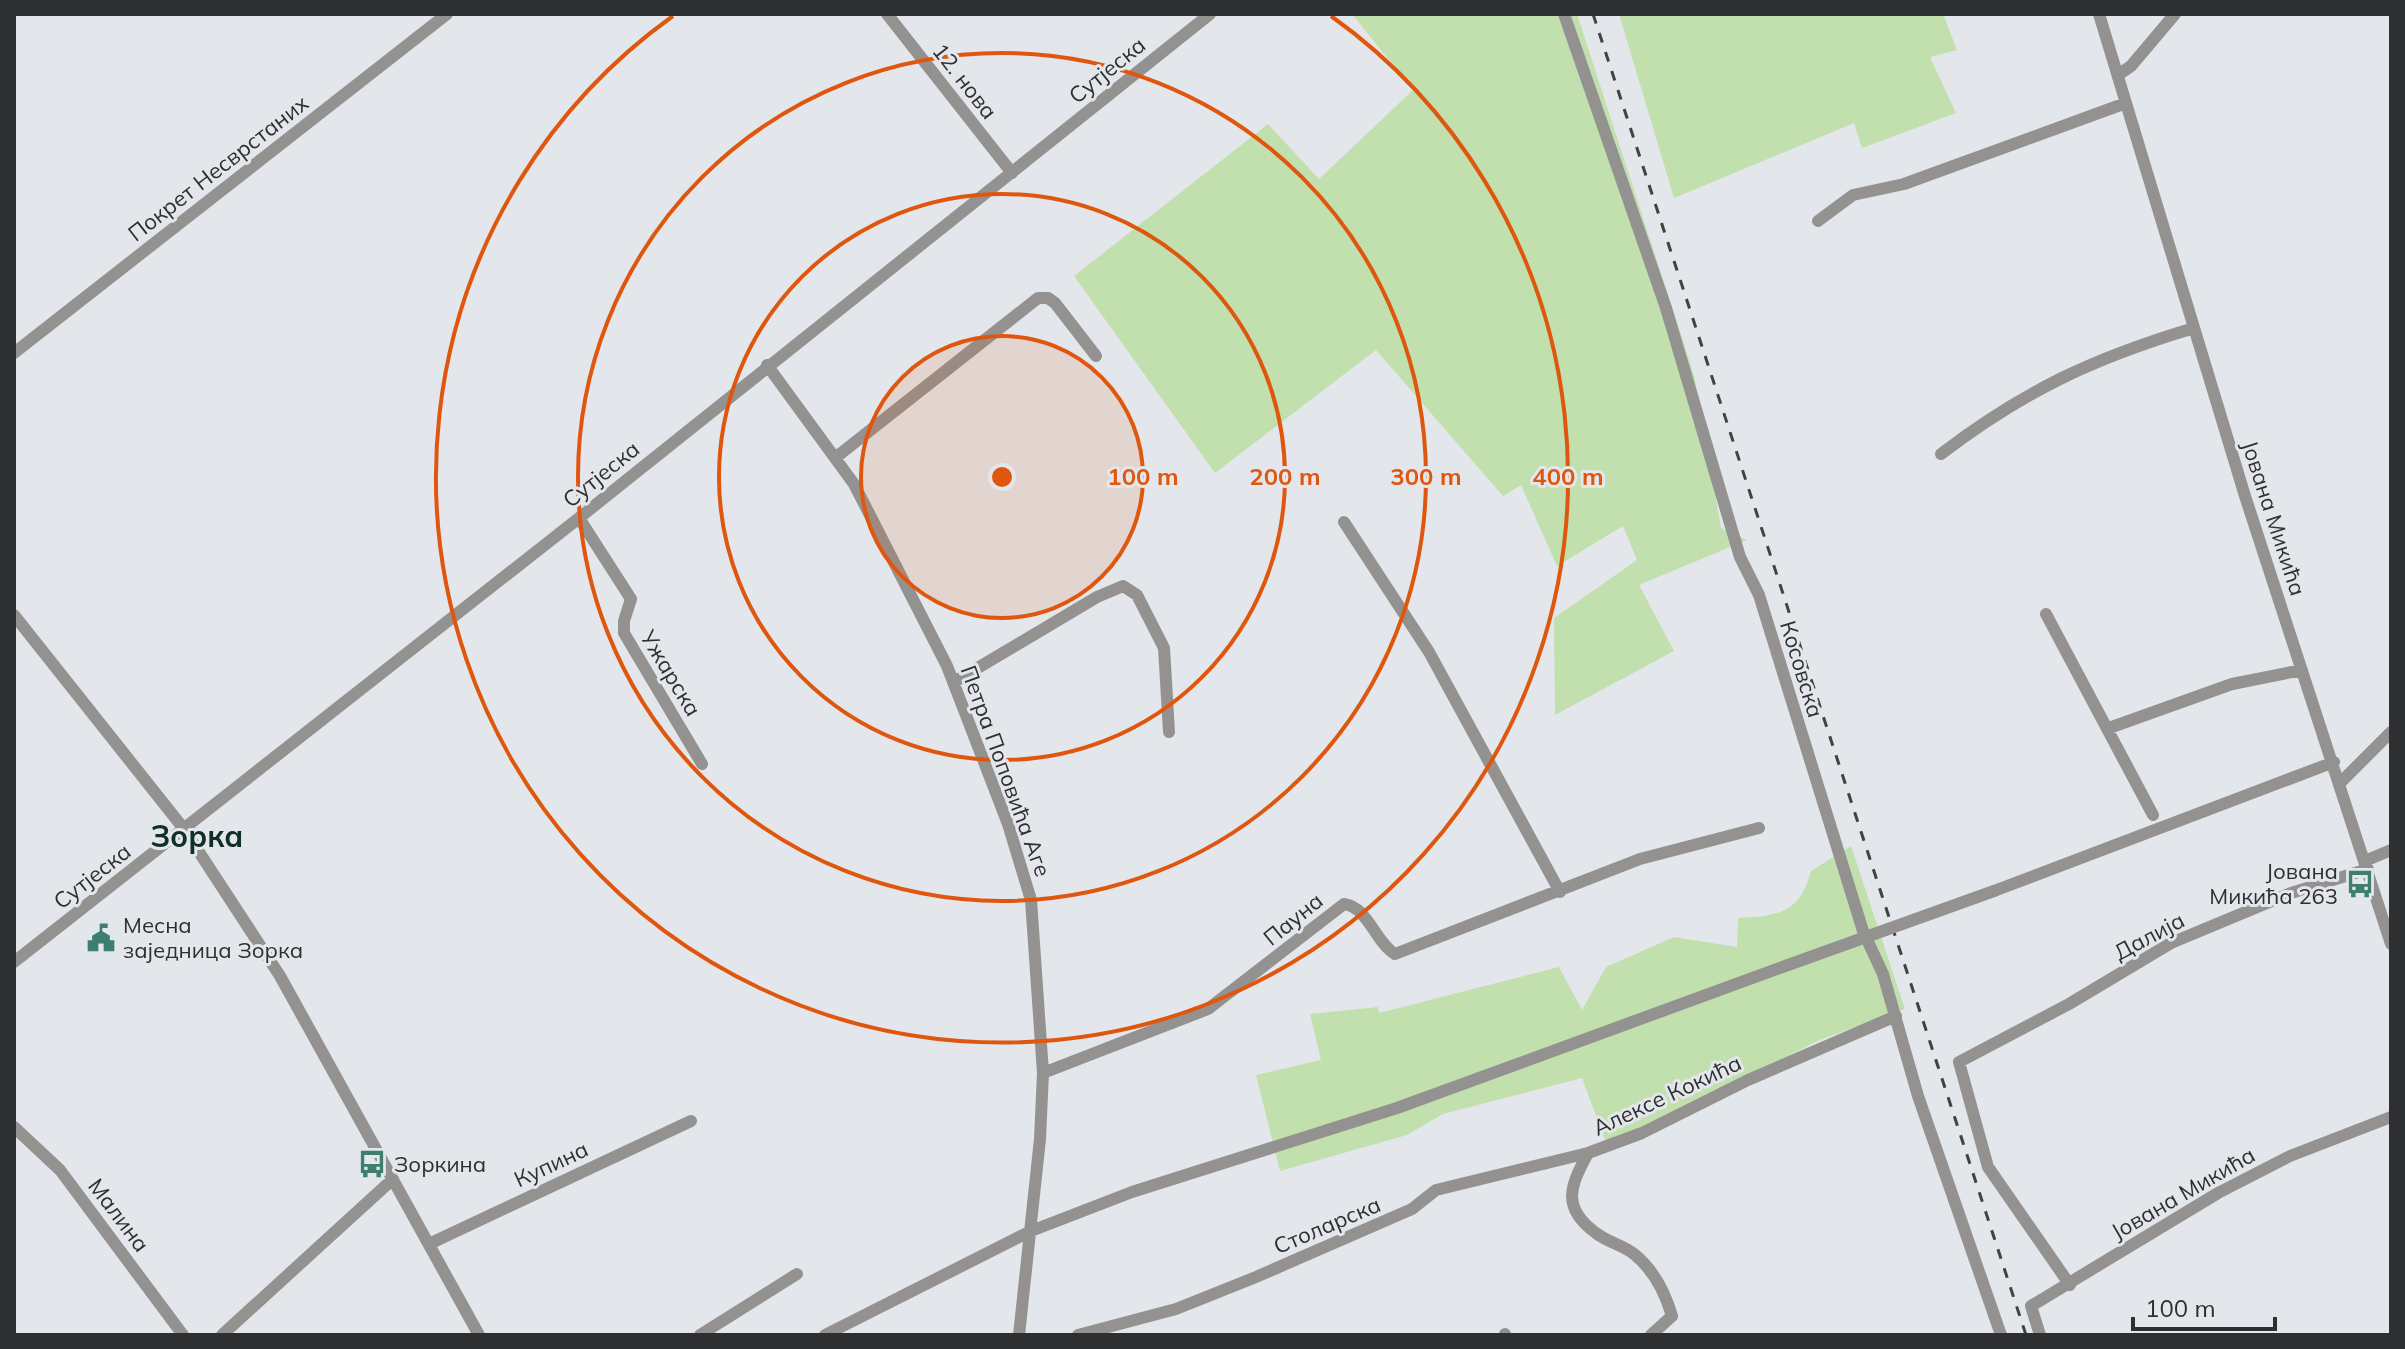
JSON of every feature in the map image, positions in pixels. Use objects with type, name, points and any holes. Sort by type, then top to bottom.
[{"type":"street","name":"Покрет Несврстаних","points":[[14,353],[447,14]]},
{"type":"street","name":"12. нова","points":[[887,14],[1012,173]]},
{"type":"street","name":"Сутјеска","points":[[14,962],[579,518],[1210,14]]},
{"type":"street","name":"Косовска","points":[[1564,14],[1666,308],[1740,557],[1759,595],[1863,931],[1896,1016],[1918,1096],[2001,1335]]},
{"type":"street","name":"Јована Микића","points":[[2099,14],[2194,328],[2391,944]]},
{"type":"street","points":[[2118,75],[2131,66],[2175,14]]},
{"type":"street","points":[[1818,221],[1853,195],[1904,184],[2126,103]]},
{"type":"street","points":[[835,458],[1040,297],[1055,303],[1096,356]]},
{"type":"street","points":[[1941,454],[1997,412],[2053,380],[2112,354],[2194,328]]},
{"type":"street","name":"Петра Поповића Аге","points":[[767,365],[854,484],[954,682],[1008,824],[1031,900],[1043,1073],[1031,1231],[1019,1335]]},
{"type":"street","name":"Ужарска","points":[[579,518],[631,599],[624,621],[624,633],[702,764]]},
{"type":"street","points":[[1344,522],[1429,652],[1560,892]]},
{"type":"street","points":[[954,682],[1097,597],[1123,586],[1137,595],[1164,648],[1169,732]]},
{"type":"street","points":[[2046,614],[2109,728],[2109,739],[2153,815]]},
{"type":"street","points":[[14,615],[184,829],[280,976],[479,1335]]},
{"type":"street","points":[[2109,728],[2232,684],[2302,670]]},
{"type":"street","points":[[2340,783],[2391,732]]},
{"type":"street","points":[[825,1335],[1031,1231],[1132,1192],[1397,1108],[1994,891],[2334,762]]},
{"type":"street","name":"Пауна","points":[[1043,1073],[1208,1009],[1344,904],[1360,911],[1387,949],[1395,954],[1640,859],[1759,828]]},
{"type":"street","name":"Далија","points":[[2070,1285],[1988,1167],[1959,1062],[2069,1004],[2171,943],[2367,865],[2391,850]]},
{"type":"street","name":"Алексе Кокића","points":[[1651,1335],[1672,1316],[1664,1289],[1633,1253],[1594,1232],[1574,1206],[1570,1186],[1588,1153],[1642,1133],[1748,1080],[1896,1016]]},
{"type":"street","name":"Јована Микића","points":[[2040,1335],[2031,1306],[2218,1193],[2290,1156],[2391,1117]]},
{"type":"street","name":"Купина","points":[[429,1244],[691,1121]]},
{"type":"street","name":"Малина","points":[[14,1127],[60,1170],[183,1335]]},
{"type":"street","name":"Столарска","points":[[1078,1335],[1176,1309],[1256,1277],[1399,1216],[1436,1190],[1588,1153]]},
{"type":"street","points":[[222,1335],[393,1179]]},
{"type":"street","points":[[700,1335],[797,1274]]},
{"type":"green space","points":[[1352,14],[1577,14],[1694,375],[1721,528],[1747,540],[1639,585],[1674,651],[1555,715],[1554,618],[1637,560],[1623,526],[1557,566],[1521,485],[1503,496],[1376,350],[1215,473],[1074,276],[1268,124],[1319,179],[1413,90]]},
{"type":"green space","points":[[1619,14],[1943,14],[1957,50],[1930,57],[1956,113],[1862,148],[1854,123],[1674,198]]},
{"type":"green space","points":[[1851,846],[1905,1009],[1817,1041],[1696,1104],[1606,1142],[1582,1078],[1443,1114],[1407,1135],[1280,1171],[1256,1075],[1321,1060],[1310,1014],[1378,1007],[1379,1013],[1559,967],[1582,1010],[1606,967],[1674,937],[1737,947],[1738,918],[1765,916],[1786,910],[1801,896],[1811,871]]},
{"type":"railway","points":[[1593,14],[2026,1335]]},
{"type":"place","name":"Јована Микића 263","points":[[2360,884]]},
{"type":"place","name":"Месна заједница Зорка","points":[[101,938]]},
{"type":"place","name":"Зоркина","points":[[372,1164]]},
{"type":"district","name":"Зорка","points":[[197,836]]}]
